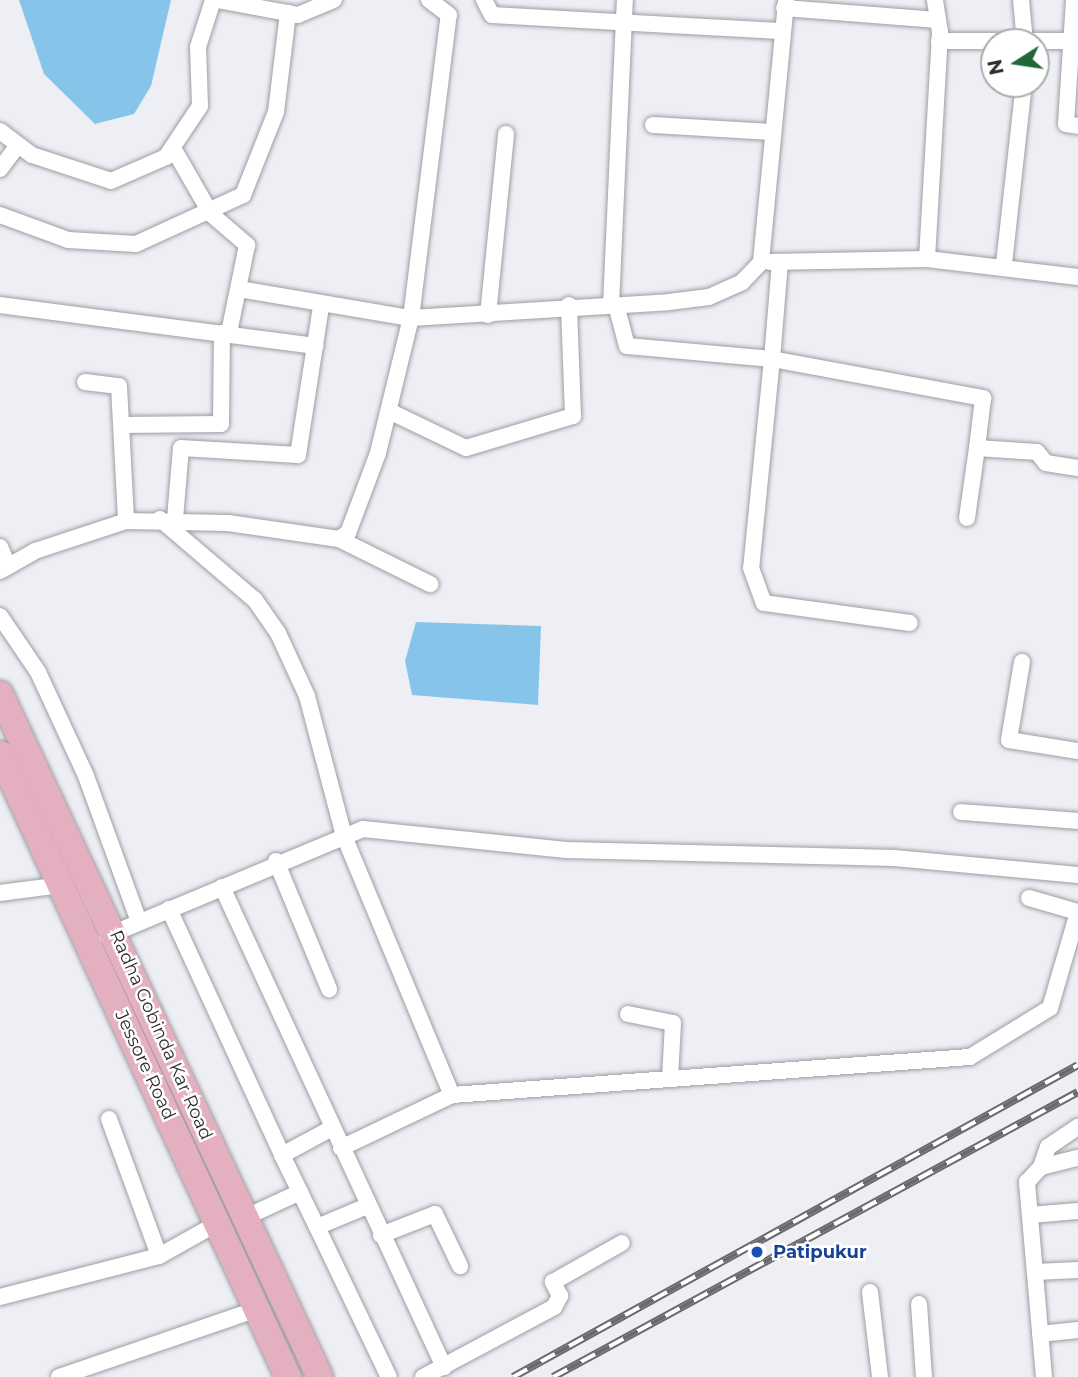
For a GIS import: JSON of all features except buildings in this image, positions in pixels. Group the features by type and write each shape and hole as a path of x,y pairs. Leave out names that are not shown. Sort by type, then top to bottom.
{"main road":[{"name":"Radha Gobinda Kar Road","path":"0,694 114,933 236,1232 320,1377"},
{"name":"Jessore Road","path":"4,771 62,884 88,943 236,1232 258,1309 288,1377"}],"street":[{"path":"0,131 18,145 111,181 173,148 200,106 198,47 215,0 288,13 310,13 334,0"},
{"path":"340,539 355,519 390,411 411,318 449,15 429,0"},
{"path":"484,0 492,15 780,31"},
{"path":"625,0 614,305 626,346 772,359 983,398 967,517"},
{"path":"927,259 939,41 935,0"},
{"path":"1021,0 1024,28"},
{"path":"1074,0 1075,41 1066,124 1078,126"},
{"path":"239,289 321,306 411,318 488,315 569,305 614,305 709,297 741,282 761,262 780,31 785,4 938,20"},
{"path":"0,215 21,226 105,246 136,244 211,214 243,195 276,112 288,13"},
{"path":"1050,40 1075,41"},
{"path":"939,41 980,41"},
{"path":"1004,264 1022,98"},
{"path":"653,125 772,132"},
{"path":"488,315 506,134"},
{"path":"0,169 18,145"},
{"path":"122,425 221,424 225,333 239,289 247,245 211,214 173,148"},
{"path":"761,262 927,259 1004,264 1077,273"},
{"path":"780,262 751,568 764,603 910,623"},
{"path":"0,305 315,346"},
{"path":"390,411 466,448 573,416 569,305"},
{"path":"168,519 181,448 298,455 321,306"},
{"path":"85,382 120,386 126,521"},
{"path":"977,448 1037,452 1046,463 1078,468"},
{"path":"168,519 255,600 278,633 307,696 344,836 452,1095"},
{"path":"0,547 4,568 126,521 168,519 340,539 430,584"},
{"path":"0,616 38,672 86,776 139,922"},
{"path":"1022,662 1009,740 1078,751"},
{"path":"961,812 1078,821"},
{"path":"88,943 222,887 276,861 344,836 396,828 566,850 894,858 1078,875"},
{"path":"276,861 329,989"},
{"path":"0,893 62,884"},
{"path":"222,887 367,1206 444,1367"},
{"path":"341,1148 452,1095 970,1057 1050,1008 1076,911 1028,898"},
{"path":"170,909 282,1155 389,1377"},
{"path":"628,1014 673,1023 670,1079"},
{"path":"109,1119 159,1256"},
{"path":"1044,1377 1027,1182 1041,1167 1048,1147 1078,1127"},
{"path":"282,1155 332,1128"},
{"path":"1041,1167 1078,1158"},
{"path":"0,1297 159,1256 236,1232 300,1192"},
{"path":"317,1227 367,1206"},
{"path":"1030,1215 1078,1211"},
{"path":"381,1235 435,1214 460,1266"},
{"path":"423,1377 554,1307 560,1296 553,1282 622,1243"},
{"path":"1035,1272 1078,1270"},
{"path":"870,1293 880,1377"},
{"path":"919,1304 924,1377"},
{"path":"59,1377 258,1309"},
{"path":"1040,1334 1078,1330"}],"water":[{"path":"19,0 171,0 151,86 134,114 95,124 44,74"},
{"path":"416,622 541,626 538,705 412,695 405,661"}],"railway":[{"path":"513,1377 1078,1065"},
{"path":"553,1377 1078,1092"}],"place":[{"name":"Patipukur","path":"757,1252"}]}
